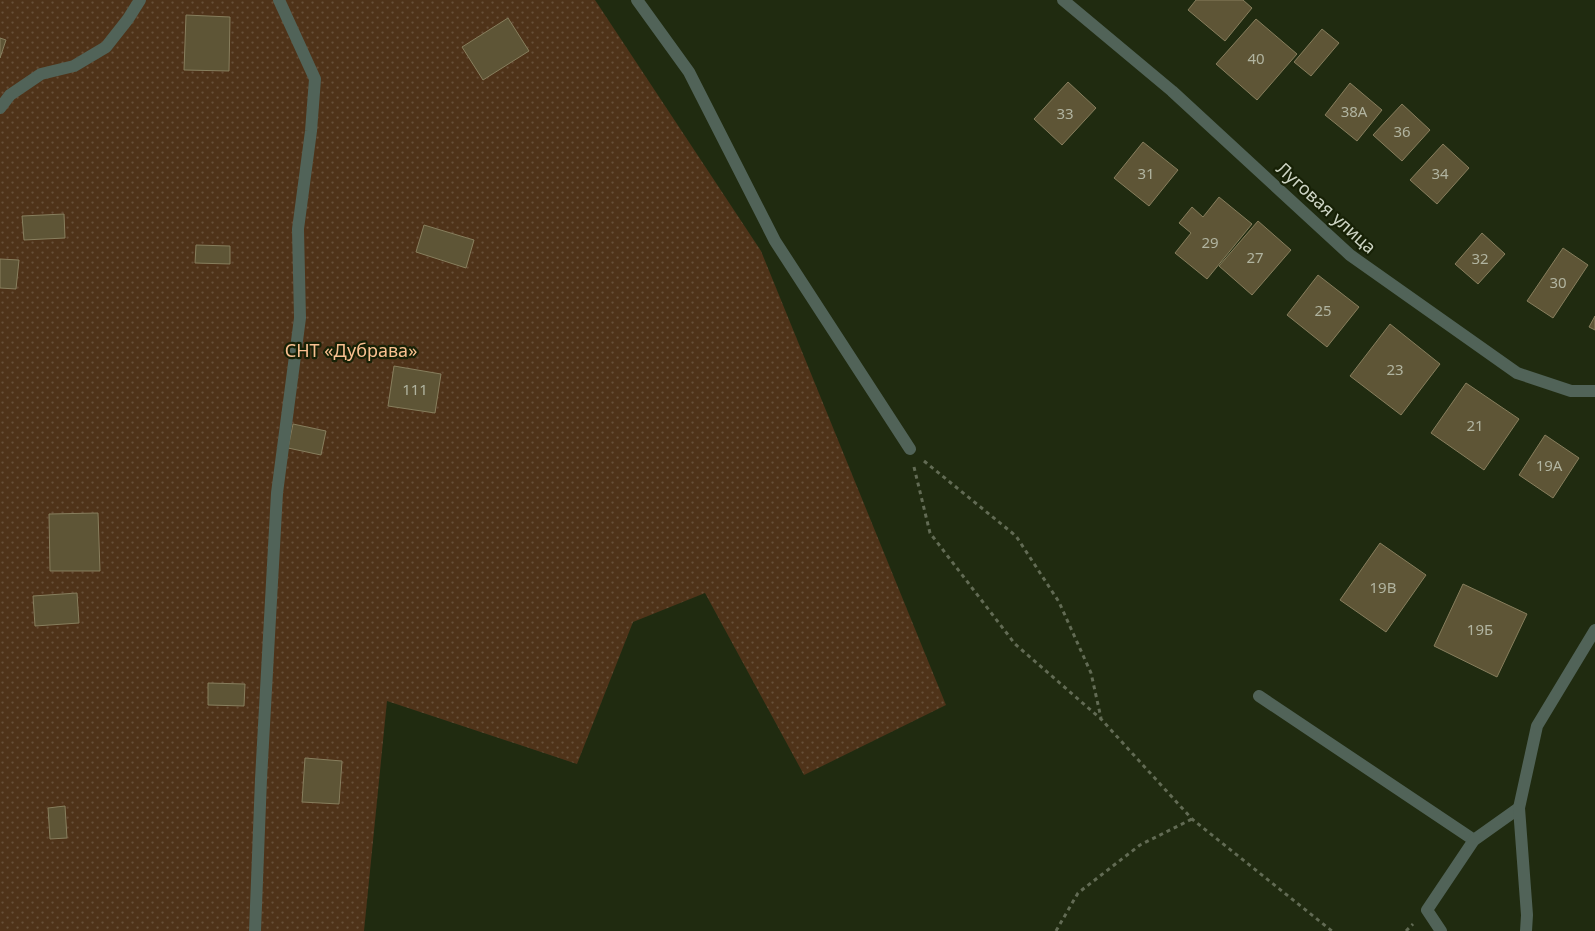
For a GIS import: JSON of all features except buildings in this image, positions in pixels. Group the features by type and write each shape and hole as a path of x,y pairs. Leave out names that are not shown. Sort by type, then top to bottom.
{"street":[{"path":"0,108 10,95 41,74 74,66 106,47 140,0"},
{"path":"255,931 261,779 277,493 300,318 298,229 311,131 315,79 279,0"},
{"path":"637,0 689,72 775,241 910,449"},
{"name":"Луговая улица","path":"1064,0 1172,90 1350,255 1517,373 1571,392 1595,391"},
{"path":"1526,931 1527,915 1519,808 1537,726 1595,630"},
{"path":"1259,696 1474,840"},
{"path":"1441,931 1427,910 1474,840 1519,808"}],"path":[{"path":"910,449 1016,536 1059,602 1091,673 1101,719"},
{"path":"910,449 930,532 1015,644 1101,719 1192,819 1332,931"},
{"path":"1056,931 1078,893 1140,845 1192,819"}],"green space":[{"name":"СНТ «Дубрава»","path":"0,0 595,0 761,251 946,705 804,775 705,593 633,622 577,764 387,701 364,931 0,931"}]}
